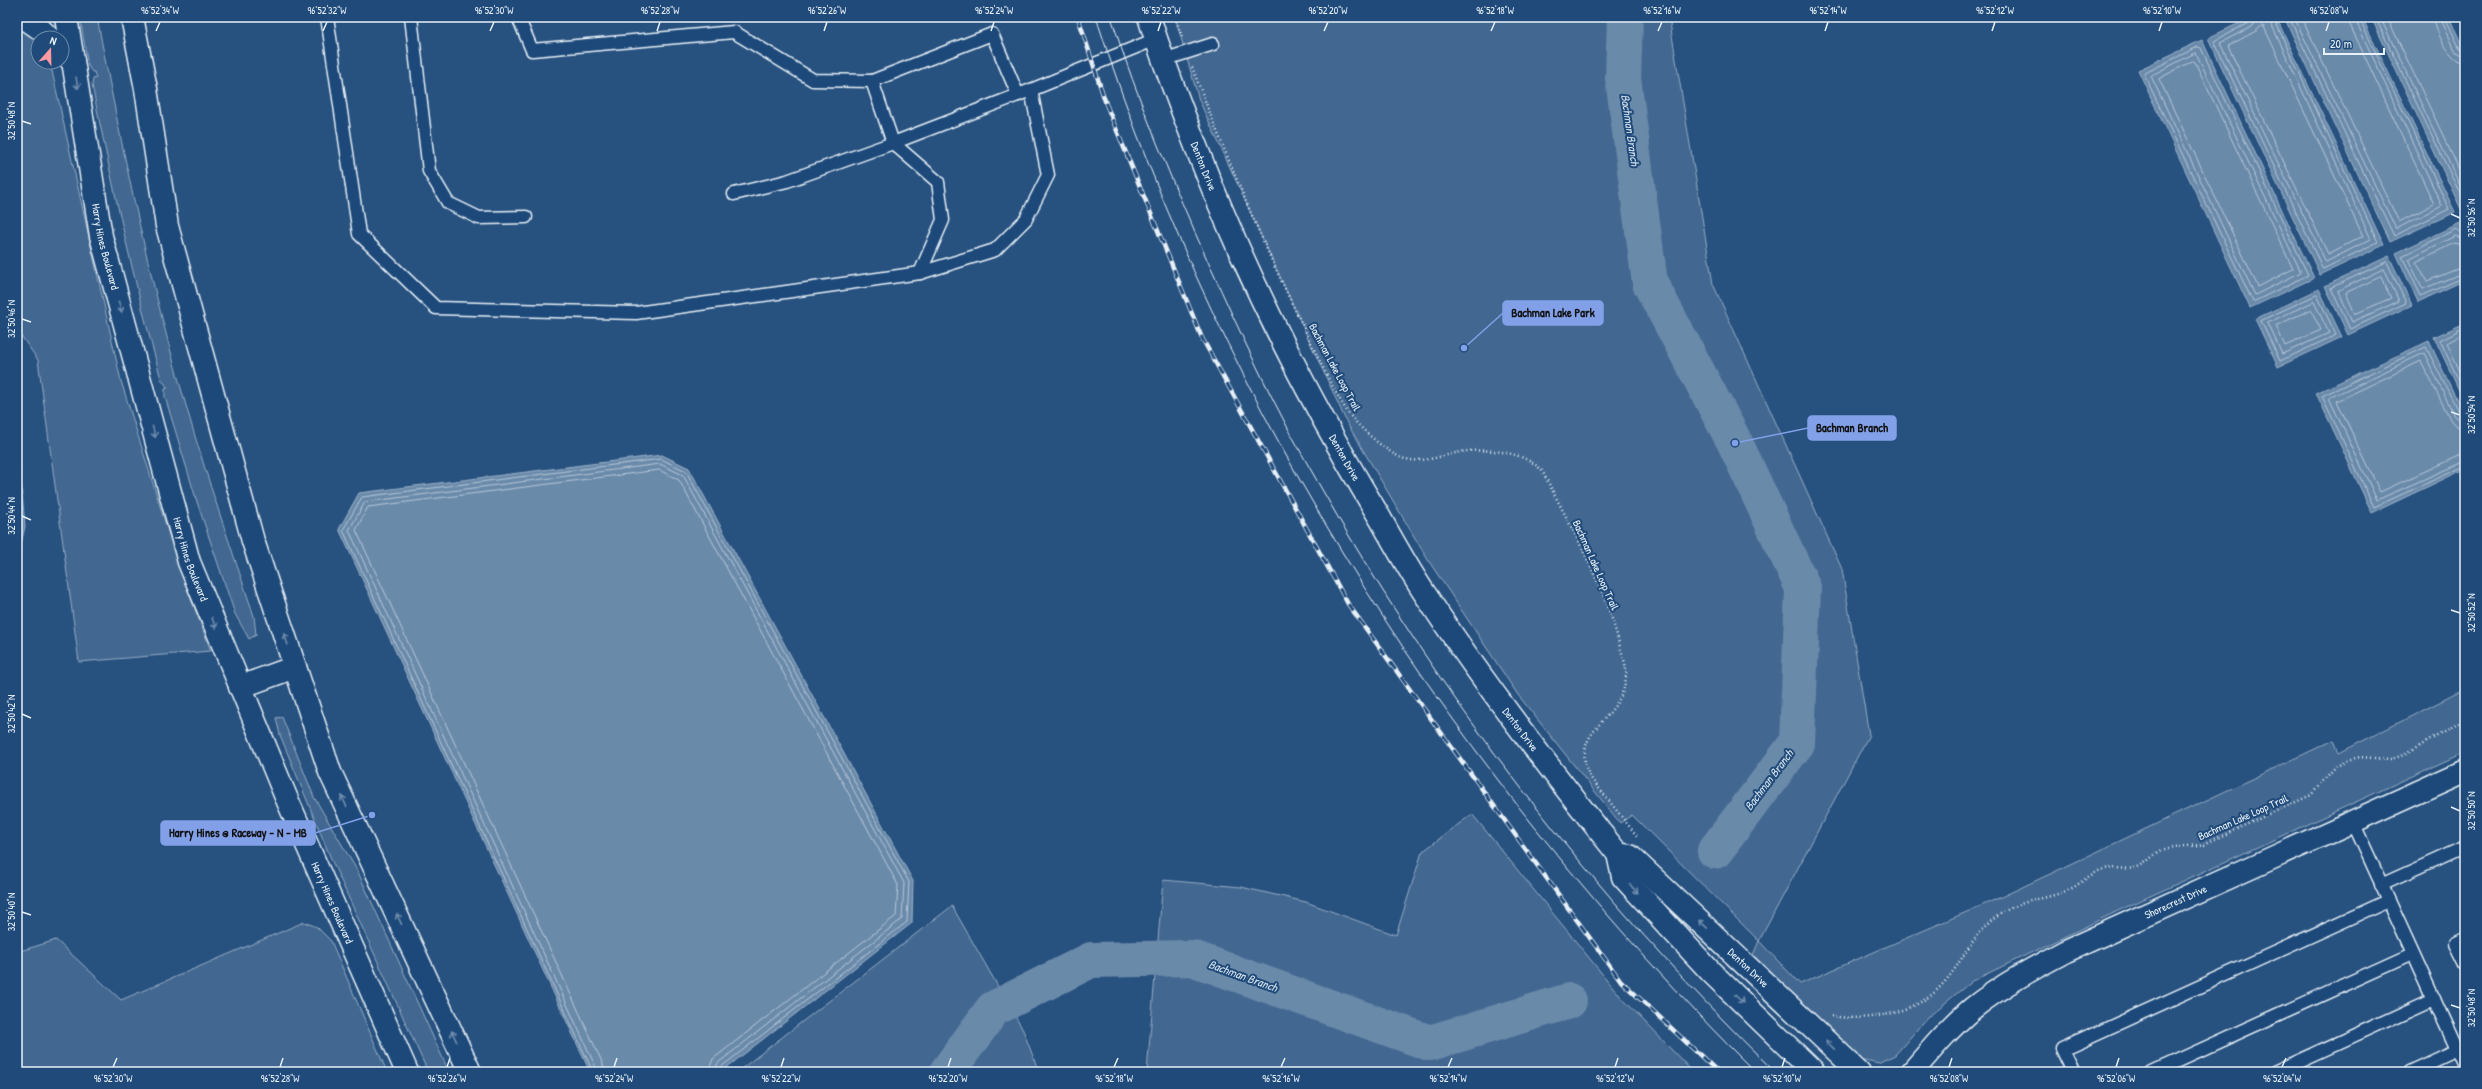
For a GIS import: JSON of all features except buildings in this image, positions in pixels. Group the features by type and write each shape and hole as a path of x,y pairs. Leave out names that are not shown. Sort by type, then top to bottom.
{"main road":[{"name":"Harry Hines Boulevard","path":"66,17 67,30"},
{"path":"132,17 146,89 167,226 253,541 330,772 470,1072"},
{"name":"Denton Drive","path":"1149,17 1163,60 1236,245 1318,412 1426,596 1496,696 1569,793 1618,854 1623,877 1711,972 1814,1072"},
{"path":"17,18 23,19 41,30"},
{"name":"Harry Hines Boulevard","path":"70,67 103,244 189,562 286,797 407,1072"},
{"path":"240,687 295,667"},
{"name":"Shorecrest Drive","path":"1912,1072 1948,1031 1972,1008 2031,969 2073,948 2465,771"},
{"name":"Denton Drive","path":"1618,854 1630,856 1732,950 1858,1072"}],"lane":[{"path":"327,17 359,234 436,308 636,313 920,274 995,250 1026,219 1048,175 1031,90"},
{"path":"411,17 429,171 448,203 479,218 526,217"},
{"path":"518,17 532,50 734,32 813,80 872,80 992,34 1018,95"},
{"path":"734,194 787,181 893,143 1031,90 1156,39"},
{"path":"1163,60 1212,44"},
{"path":"872,80 893,143 938,182 942,220 920,274"},
{"path":"2353,822 2412,954 2465,1067"},
{"path":"2381,886 2465,847"},
{"path":"2073,1072 2062,1049 2388,901"},
{"path":"2465,940 2456,944 2465,964"},
{"path":"2152,1072 2412,954"},
{"path":"2274,1072 2434,999"},
{"path":"2410,1072 2430,1068 2457,1050"}],"path":[{"name":"Bachman Lake Loop Trail","path":"1175,17 1186,52 1228,161 1277,274 1332,384 1356,422 1402,458 1414,460 1468,451 1490,451 1527,458 1543,472 1607,606 1625,665 1626,676 1621,697 1614,710 1586,742 1585,767 1590,777"},
{"name":"Bachman Lake Loop Trail","path":"1827,1015 1838,1017 1882,1015 1914,1006 1941,986 1976,935 2013,907 2068,890 2103,869 2135,868 2148,862 2161,851 2171,847 2190,848 2204,844 2311,795 2337,765 2347,760 2360,757 2391,759 2404,755 2465,720"}],"shaded area":[{"path":"80,17 97,17 126,165 160,312 187,409 219,513 254,616 256,635 249,639 235,614 197,502 165,397 165,389 168,388 161,379 133,269 92,85 93,79 96,78 94,72 92,72 88,66"},
{"path":"1175,17 1669,17 1713,284 1842,569 1869,735 1759,941 1632,815 1620,823 1518,695 1428,560 1347,423 1199,100"},
{"path":"17,29 30,35 30,70 52,70 121,381 180,570 211,651 79,662 38,360 17,330"},
{"path":"2465,689 2465,752 2122,909 1972,981 1928,1017 1895,1055 1879,1063 1860,1059 1753,955 1759,941 1800,984 1999,898 2334,740 2339,753"},
{"path":"282,717 314,797 358,872 449,1072 428,1072 332,861 280,735 276,718"},
{"path":"1472,814 1621,997 1693,1072 1147,1072 1163,880 1241,887 1306,902 1396,935 1422,852"},
{"path":"952,906 1023,1030 1039,1072 737,1072"},
{"path":"304,922 317,927 331,941 387,1072 17,1072 17,952 56,940 121,1000"}],"water":[{"path":"2252,17 2276,17 2384,245 2320,275 2208,38"},
{"path":"2284,17 2362,17 2455,212 2390,242"},
{"path":"2371,17 2449,17 2465,51 2465,207 2461,209"},
{"path":"2202,40 2314,278 2250,308 2138,70"},
{"path":"2460,223 2465,234 2465,280 2418,302 2396,253"},
{"path":"2389,256 2412,305 2348,335 2325,286"},
{"path":"2319,289 2342,337 2278,367 2255,319"},
{"path":"2465,323 2465,403 2434,337"},
{"path":"2429,341 2465,417 2465,469 2372,513 2316,393"},
{"path":"17,435 25,526 17,564"},
{"path":"662,455 689,468 913,881 912,923 721,1072 590,1072 339,529 359,493"}],"waterway":[{"name":"Bachman Branch","path":"1625,17 1623,78 1650,283 1735,443 1803,588 1797,743 1715,851"},
{"name":"Bachman Branch","path":"947,1072 993,1009 1091,960 1192,958 1430,1043 1569,1001"}],"tram line":[{"path":"1096,17 1149,165 1211,309 1282,449 1362,584 1450,715 1545,840 1647,959 1755,1072"},
{"path":"1111,17 1121,48 1169,173 1234,319 1287,427 1364,560 1414,639 1468,717 1524,792 1583,865 1645,936 1709,1005 1775,1072"}],"railway":[{"path":"1078,17 1106,104 1202,338 1348,604 1621,981 1718,1072"}],"place":[{"name":"Bachman Lake Park","path":"1464,348"},
{"name":"Bachman Branch","path":"1735,443"},
{"name":"Harry Hines @ Raceway - N - MB","path":"372,815"}]}
